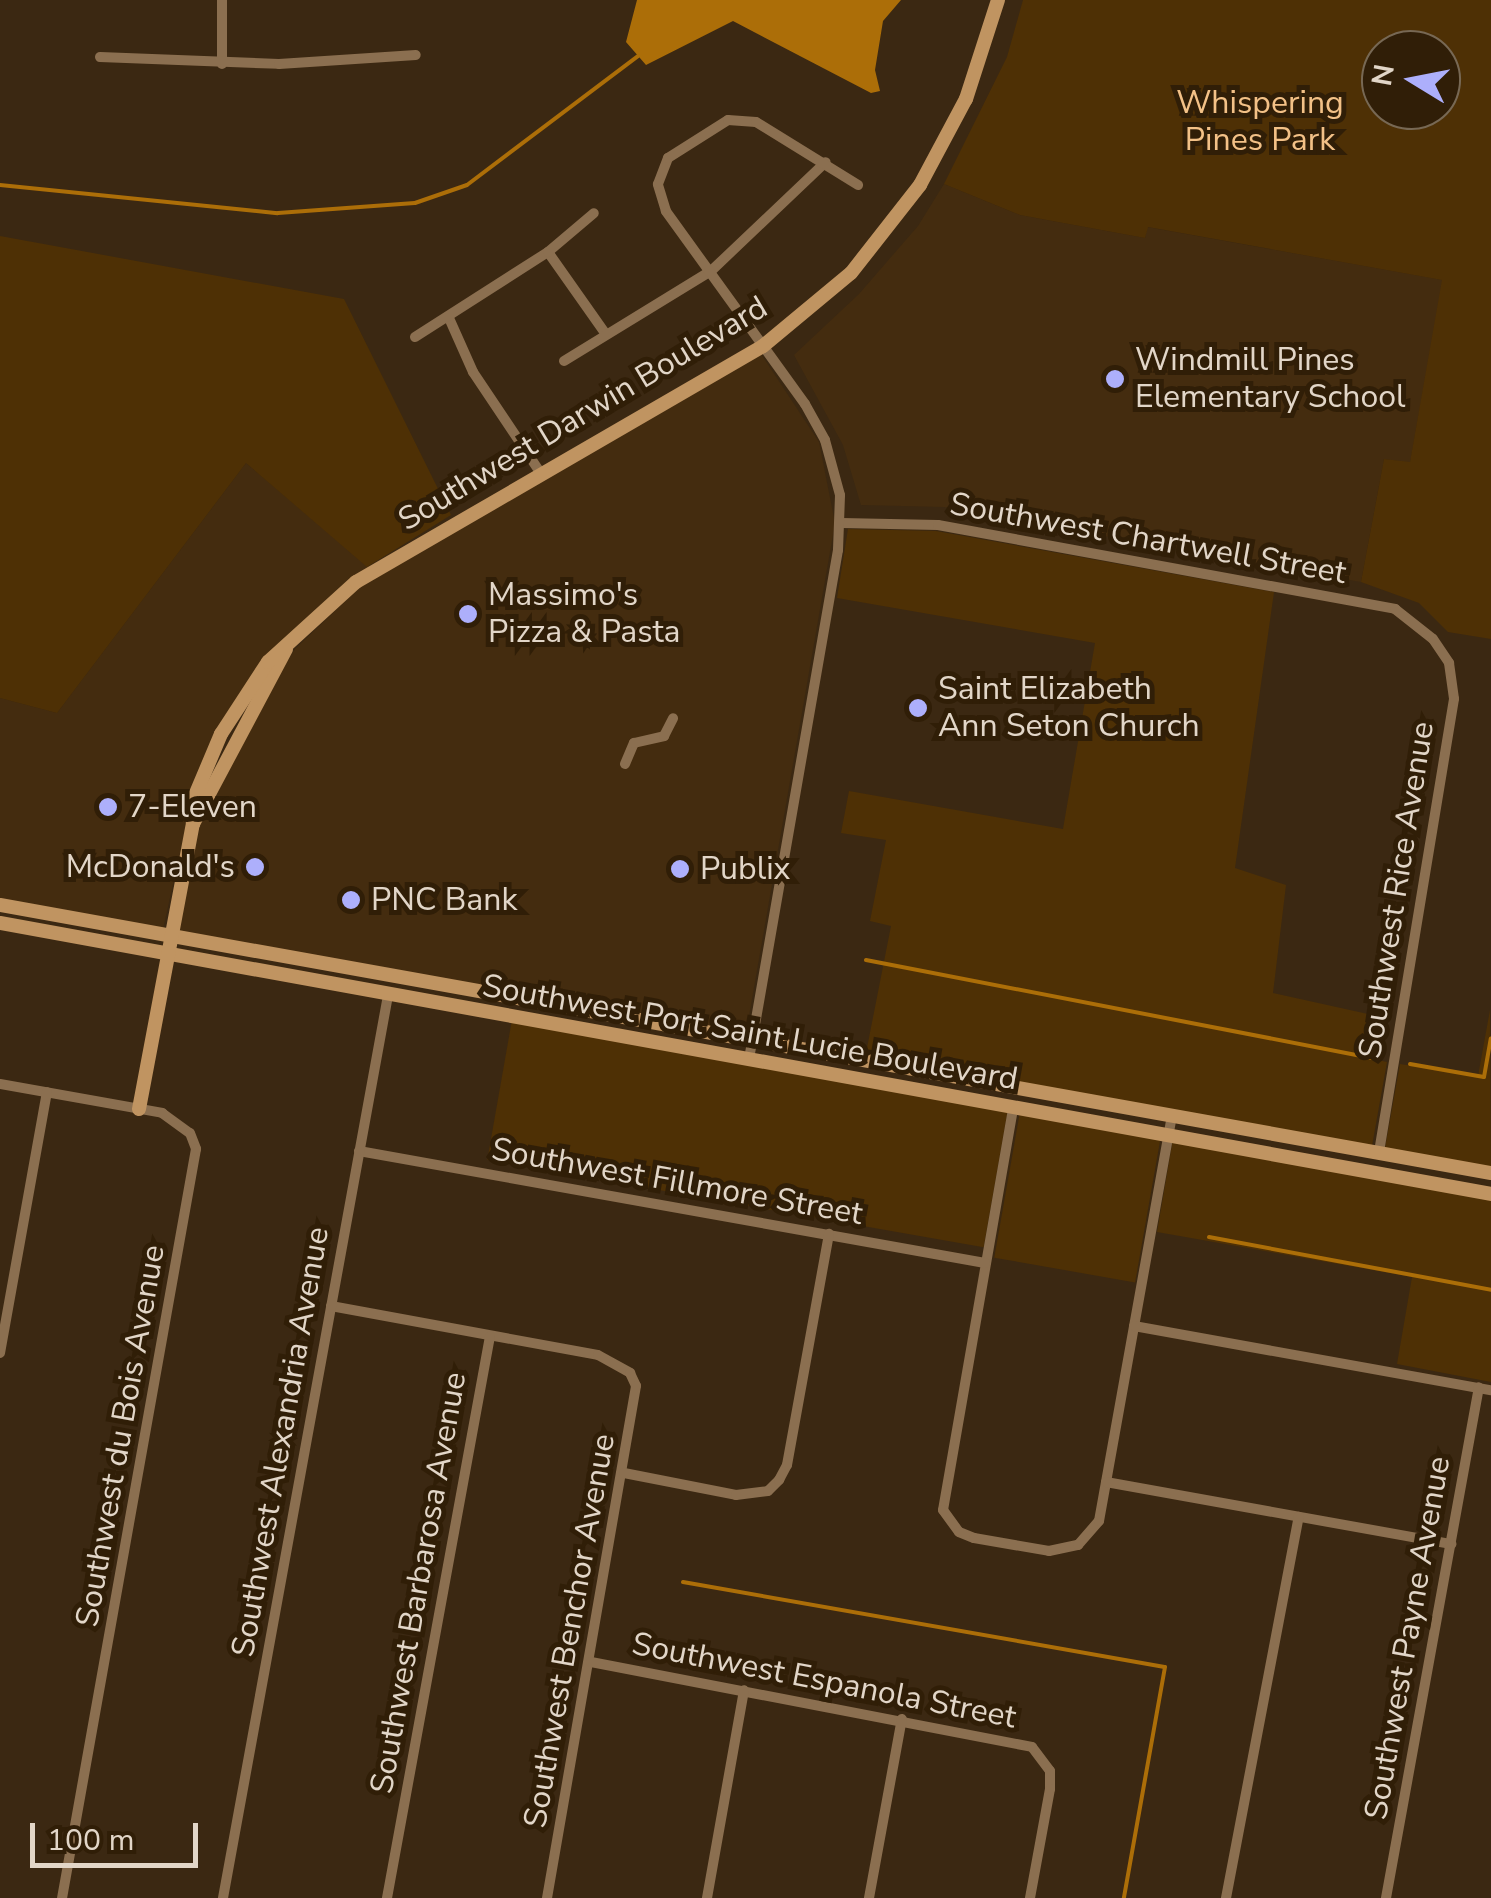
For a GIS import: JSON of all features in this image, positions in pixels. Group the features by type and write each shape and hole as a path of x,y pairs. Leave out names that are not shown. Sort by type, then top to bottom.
{"main road":[{"name":"Southwest Darwin Boulevard","path":"139,1109 168,936 193,824 286,648 356,582 763,346 851,272 920,185 966,99 998,0"},
{"name":"Southwest Port Saint Lucie Boulevard","path":"0,905 1491,1173"},
{"name":"Southwest Port Saint Lucie Boulevard","path":"0,923 1491,1194"},
{"path":"388,995 431,981"}],"street":[{"path":"222,0 222,64"},
{"path":"100,56 222,64 416,54"},
{"path":"749,1059 842,524 825,440 666,211 658,184 668,158 728,120 756,122 858,185"},
{"path":"564,360 711,272 826,162"},
{"path":"415,337 548,252 594,213"},
{"path":"548,252 606,332"},
{"path":"449,318 473,372 540,472"},
{"name":"Southwest Chartwell Street","path":"842,524 938,525 1395,608 1433,639"},
{"name":"Southwest Rice Avenue","path":"1379,1154 1454,700 1449,663 1433,639"},
{"path":"625,764 634,743 664,736 672,718"},
{"name":"Southwest Alexandria Avenue","path":"223,1898 388,995"},
{"name":"Southwest du Bois Avenue","path":"0,1084 162,1113 190,1132 196,1168 62,1898"},
{"path":"0,1353 48,1092"},
{"path":"1014,1108 942,1492 948,1521 974,1538 1050,1550 1068,1549 1090,1535 1106,1482 1172,1116"},
{"name":"Southwest Fillmore Street","path":"359,1150 985,1263"},
{"path":"624,1473 736,1495 768,1491 779,1480 787,1464 829,1234"},
{"path":"331,1306 490,1336"},
{"path":"1134,1326 1485,1388"},
{"name":"Southwest Benchor Avenue","path":"490,1336 598,1355 630,1373 638,1399 547,1898"},
{"name":"Southwest Barbarosa Avenue","path":"386,1898 490,1336"},
{"name":"Southwest Payne Avenue","path":"1386,1898 1451,1544 1485,1388"},
{"path":"1106,1482 1451,1544"},
{"path":"1226,1898 1299,1517"},
{"name":"Southwest Espanola Street","path":"590,1662 1016,1740 1043,1758 1050,1789 1030,1898"},
{"path":"707,1898 744,1690"},
{"path":"869,1898 902,1719"}],"shaded area":[{"path":"637,0 901,0 883,21 875,70 880,91 871,93 733,21 646,65 626,42"},
{"name":"Windmill Pines Elementary School","path":"944,184 1020,215 1145,238 1147,227 1443,280 1410,463 1384,459 1361,582 944,507 861,505 843,445 794,355 859,294 918,226"},
{"path":"761,354 819,442 835,523 745,1039 176,932 200,826 256,710 295,649 360,587"},
{"path":"246,463 369,567 264,657 215,731 184,803 186,826 163,929 0,899 0,698 57,713"}],"green space":[{"name":"Whispering Pines Park","path":"1023,0 1491,0 1491,639 1448,632 1419,603 1361,582 1384,459 1410,462 1442,280 1148,227 1145,238 1020,215 944,184 1007,57"},
{"path":"0,236 344,299 451,515 367,567 246,463 57,713 0,698"},
{"path":"848,529 936,531 1274,592 1235,868 1286,885 1273,993 1386,1018 1378,1060 1387,1062 1370,1157 865,1058 891,926 870,921 886,840 841,833 849,791 1063,829 1095,643 837,598"},
{"path":"1490,1010 1491,1179 1383,1159 1400,1064 1478,1076"},
{"path":"513,1014 1009,1102 984,1247 487,1160"},
{"path":"1021,1106 1162,1131 1135,1282 994,1258"},
{"path":"1174,1133 1491,1191 1491,1382 1397,1364 1412,1277 1157,1232"}],"waterway":[{"path":"0,185 278,213 415,203 467,185 638,56"},
{"path":"866,960 1372,1058"},
{"path":"1410,1064 1484,1077 1491,1039"},
{"path":"1209,1237 1491,1290"},
{"path":"683,1582 1165,1667 1124,1898"}],"place":[{"name":"Windmill Pines Elementary School","path":"1115,379"},
{"name":"Massimo's Pizza & Pasta","path":"468,614"},
{"name":"Saint Elizabeth Ann Seton Church","path":"918,708"},
{"name":"7-Eleven","path":"108,807"},
{"name":"McDonald's","path":"255,867"},
{"name":"Publix","path":"680,869"},
{"name":"PNC Bank","path":"351,900"}]}
